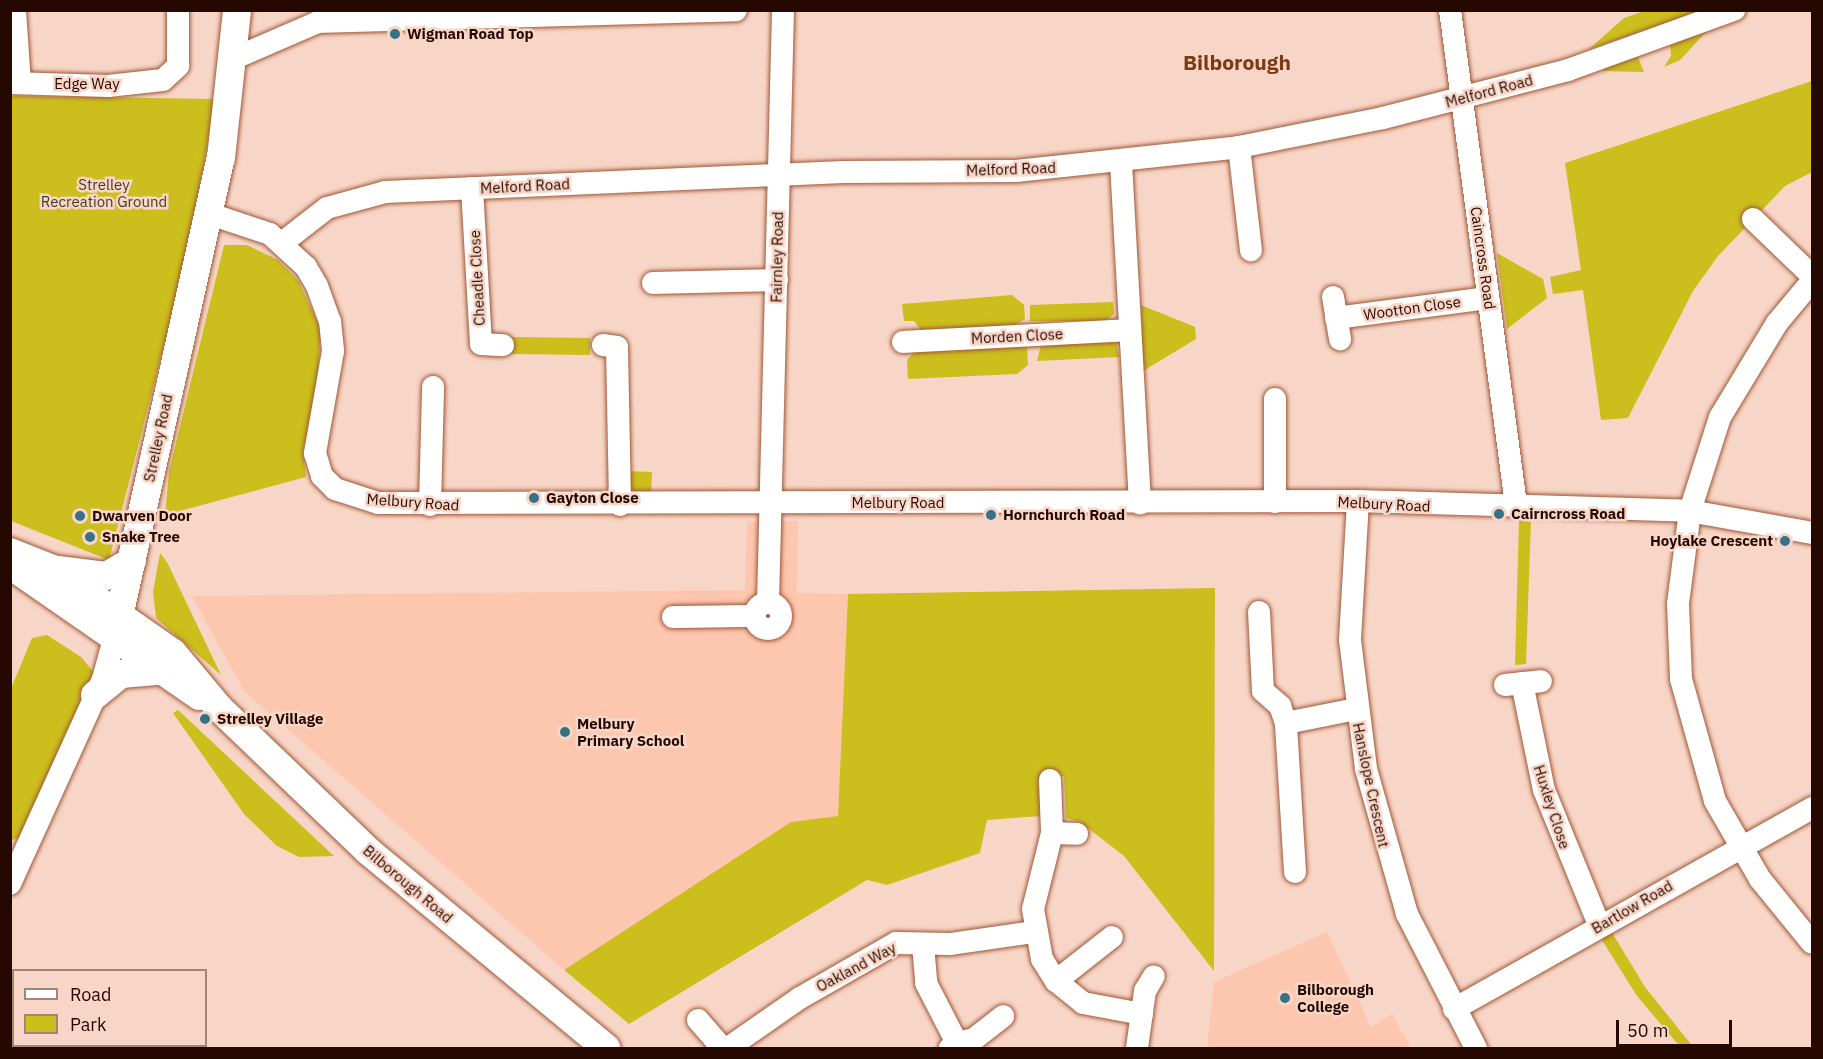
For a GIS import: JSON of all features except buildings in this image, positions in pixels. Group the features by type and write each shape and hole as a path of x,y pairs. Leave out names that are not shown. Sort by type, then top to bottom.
{"main road":[{"name":"Strelley Road","path":"118,627 207,213 235,58 237,10"},
{"path":"10,552 53,569 106,576 132,561"},
{"path":"10,565 118,627"},
{"path":"53,569 118,627"},
{"name":"Bilborough Road","path":"118,627 159,671 219,708"},
{"name":"Bilborough Road","path":"118,627 172,653 219,708 368,851 606,1048"},
{"path":"96,695 122,674 159,671"}],"street":[{"path":"15,10 15,83"},
{"name":"Edge Way","path":"15,83 108,86 164,80 178,66 178,10"},
{"path":"235,58 318,22 376,16 736,10"},
{"name":"Fairnley Road","path":"673,617 762,609 777,280 783,10"},
{"name":"Caincross Road","path":"1450,10 1516,506"},
{"name":"Melford Road","path":"282,243 327,208 357,196 778,175 1121,163 1239,147 1463,98 1568,70 1734,10"},
{"path":"1239,147 1251,250"},
{"path":"1121,163 1140,502"},
{"name":"Cheadle Close","path":"472,189 481,344 503,345"},
{"name":"Melbury Road","path":"207,213 282,243 306,267 330,321 332,373 315,453 322,476 361,500 430,505 1358,501 1427,507 1516,506 1690,511 1812,533"},
{"path":"1753,219 1812,276"},
{"path":"653,283 777,280"},
{"path":"1812,280 1777,323 1720,417 1690,511 1678,604 1681,679 1710,787 1738,846 1812,943"},
{"name":"Wootton Close","path":"1336,318 1488,298"},
{"name":"Morden Close","path":"903,342 1130,330"},
{"path":"603,345 617,347 620,505"},
{"path":"430,505 433,387"},
{"path":"1275,399 1275,502"},
{"name":"Hanslope Crescent","path":"1358,501 1350,640 1356,710 1388,860 1426,958 1476,1048"},
{"path":"1259,612 1263,691 1283,714 1295,872"},
{"name":"Strelley Road","path":"10,884 96,695 118,627"},
{"name":"Huxley Close","path":"1523,683 1544,790 1599,926"},
{"path":"1283,714 1356,710"},
{"path":"1050,780 1052,833 1036,889 1034,932 1056,981 1083,1003 1142,1014"},
{"name":"Bartlow Road","path":"1454,1009 1738,846 1812,808"},
{"path":"1052,833 1077,834"},
{"name":"Oakland Way","path":"698,1020 728,1048 800,998 887,947 1034,932"},
{"path":"1056,981 1112,936"},
{"path":"923,945 926,983 953,1046 974,1039 1003,1016"},
{"path":"1137,1048 1142,1014 1154,976"}],"shaded area":[{"name":"Melbury Primary School","path":"747,521 798,521 797,593 848,594 838,816 791,822 564,970 244,691 192,596 745,590"},
{"name":"Bilborough College","path":"1327,932 1371,1027 1392,1014 1411,1048 1207,1048 1214,982"}],"green space":[{"path":"1644,11 1704,11 1589,49 1624,18"},
{"path":"1706,32 1680,60 1664,67 1671,56 1670,45"},
{"path":"1638,57 1644,72 1603,71 1603,67"},
{"path":"1812,81 1812,172 1785,186 1718,256 1693,291 1628,418 1601,420 1583,290 1553,294 1550,277 1581,270 1565,163"},
{"name":"Strelley Recreation Ground","path":"11,96 216,99 184,266 109,560 11,521"},
{"path":"224,245 247,245 278,260 298,280 321,330 316,398 303,451 306,477 165,515 169,472"},
{"path":"1497,253 1543,279 1547,298 1507,329"},
{"path":"1012,295 1024,305 1025,319 1009,328 922,332 914,321 904,321 902,304"},
{"path":"1113,302 1114,314 1105,321 1030,321 1030,305"},
{"path":"1141,305 1195,327 1196,339 1143,371"},
{"path":"508,337 590,338 590,355 508,354"},
{"path":"1116,341 1119,357 1037,361 1041,345"},
{"path":"1027,346 1028,365 1017,374 908,379 907,360 917,349"},
{"path":"626,471 652,472 651,496 631,490"},
{"path":"1519,519 1531,520 1526,664 1515,665"},
{"path":"160,553 167,562 221,675 156,618 153,592"},
{"path":"1215,588 1214,971 1124,856 1080,822 1066,818 1064,776 1038,780 1041,816 987,820 980,853 887,885 867,880 629,1024 564,970 791,822 838,816 848,594"},
{"path":"47,635 81,657 96,675 26,837 11,840 10,691 32,638"},
{"path":"178,710 334,856 299,857 277,846 244,814 173,713"},
{"path":"1611,931 1645,987 1694,1048 1681,1048 1637,996 1600,937"}],"place":[{"name":"Wigman Road Top","path":"395,34"},
{"name":"Gayton Close","path":"534,498"},
{"name":"Cairncross Road","path":"1499,514"},
{"name":"Hornchurch Road","path":"991,515"},
{"name":"Dwarven Door","path":"80,516"},
{"name":"Snake Tree","path":"90,537"},
{"name":"Hoylake Crescent","path":"1785,541"},
{"name":"Strelley Village","path":"205,719"},
{"name":"Melbury Primary School","path":"565,732"},
{"name":"Bilborough College","path":"1285,998"}],"district":[{"name":"Bilborough","path":"1237,62"}]}
